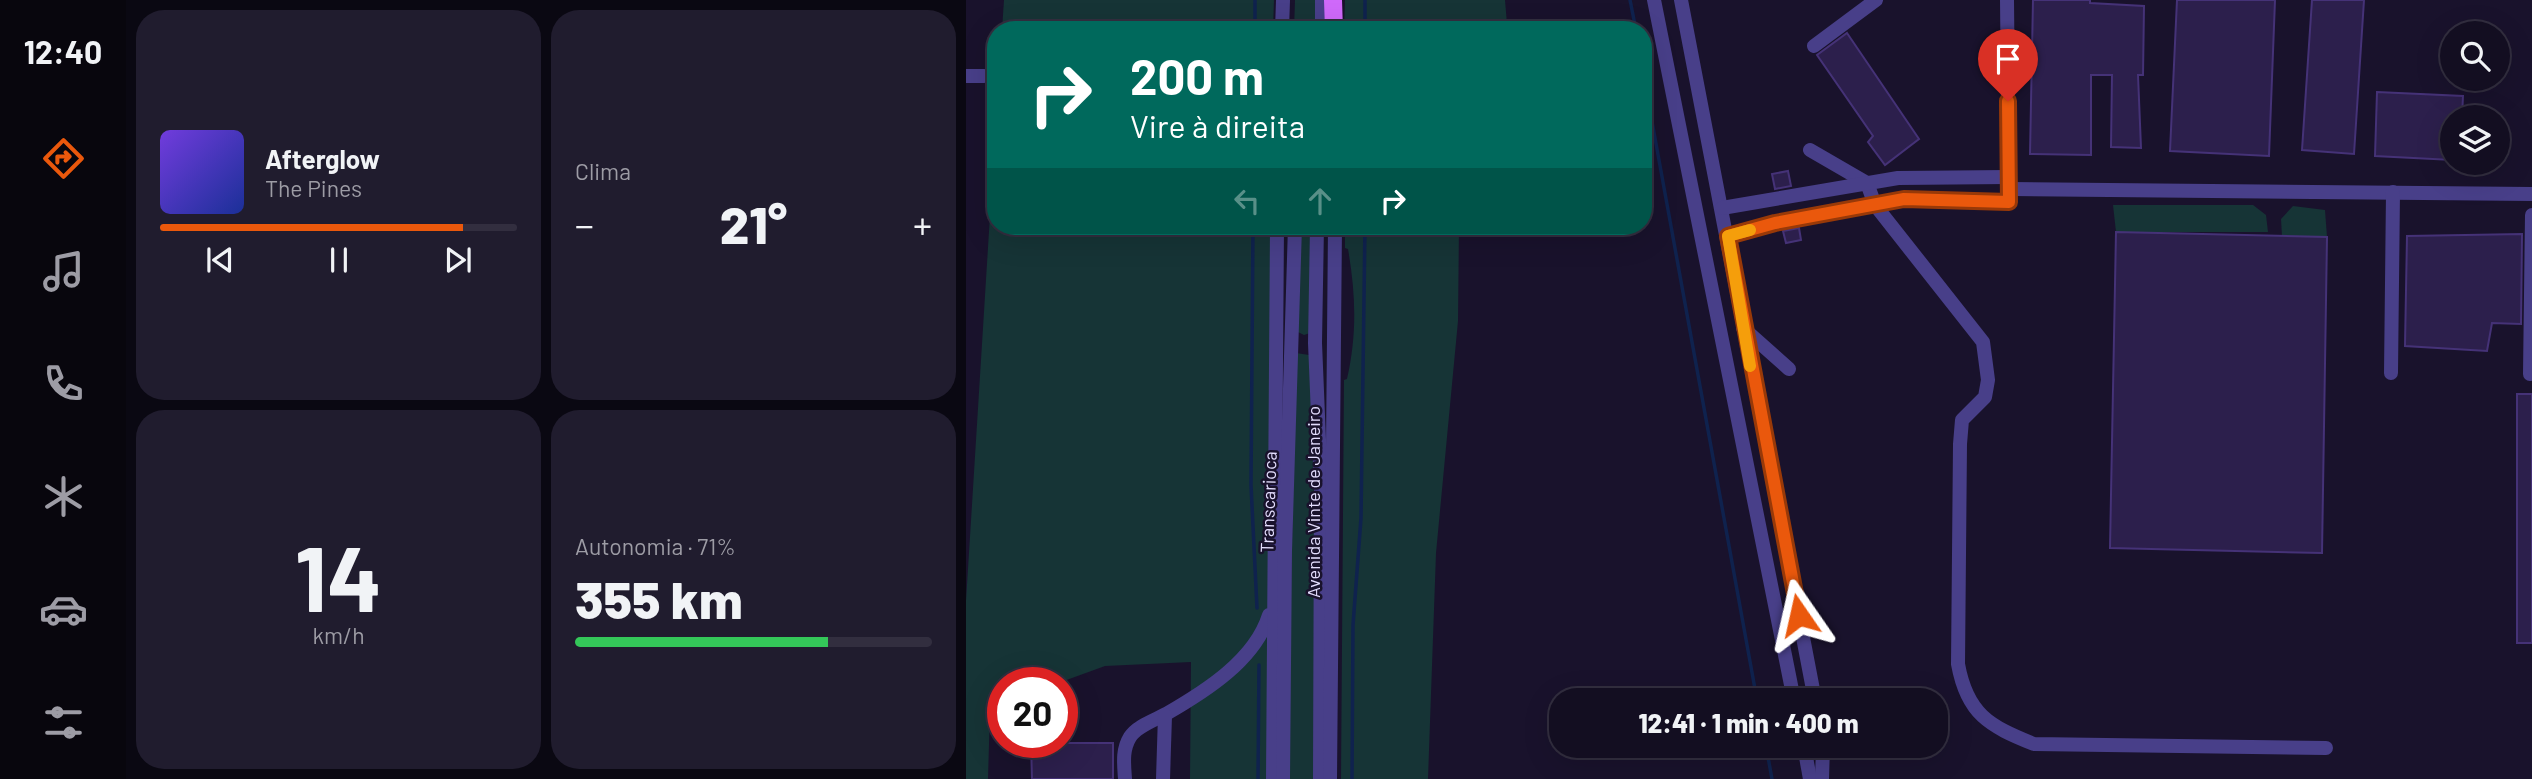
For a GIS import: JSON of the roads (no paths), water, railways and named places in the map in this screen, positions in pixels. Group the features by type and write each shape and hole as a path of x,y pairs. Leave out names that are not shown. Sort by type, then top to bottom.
{"main road":[{"path":"1335,0 1335,21"}],"street":[{"path":"1282,21 1283,0"},
{"path":"1291,21 1292,0"},
{"path":"1322,0 1322,21"},
{"path":"1654,0 1792,688"},
{"path":"1681,0 1813,688"},
{"path":"1814,46 1876,0"},
{"path":"2007,0 2009,189"},
{"path":"966,76 984,76"},
{"path":"1810,150 1867,183 1875,205 1983,342 1988,380 1985,397 1962,420 1959,472 1958,664 1963,691 1979,714 2002,732 2034,744 2326,748"},
{"path":"1722,208 1898,178 2009,189 2532,194"},
{"path":"1728,236 1764,226 1904,199 2009,189"},
{"path":"1814,192 1818,215"},
{"path":"2391,373 2393,192"},
{"path":"1758,202 1764,226"},
{"path":"2530,374 2532,215"},
{"path":"1273,779 1277,235"},
{"path":"1279,235 1287,283 1287,332 1293,342 1305,347 1315,343 1322,330 1324,289 1333,235"},
{"name":"Transcarioca","path":"1283,779 1285,551 1295,235"},
{"path":"1317,235 1315,343 1321,488 1320,779"},
{"name":"Avenida Vinte de Janeiro","path":"1331,779 1335,235"},
{"path":"1743,328 1788,369"},
{"path":"1125,779 1124,751 1132,734 1203,690 1246,656 1263,635 1274,600"},
{"path":"1163,779 1165,715"},
{"path":"1806,758 1810,779"},
{"path":"1822,758 1822,779"}],"waterway":[{"path":"1255,0 1255,21"},
{"path":"1365,0 1365,21"},
{"path":"1630,0 1634,21"},
{"path":"1652,122 1755,688"},
{"path":"1253,235 1251,485 1257,608"},
{"path":"1352,779 1353,625 1361,518 1365,235"},
{"path":"1258,779 1259,665"},
{"path":"1768,758 1772,779"}]}
